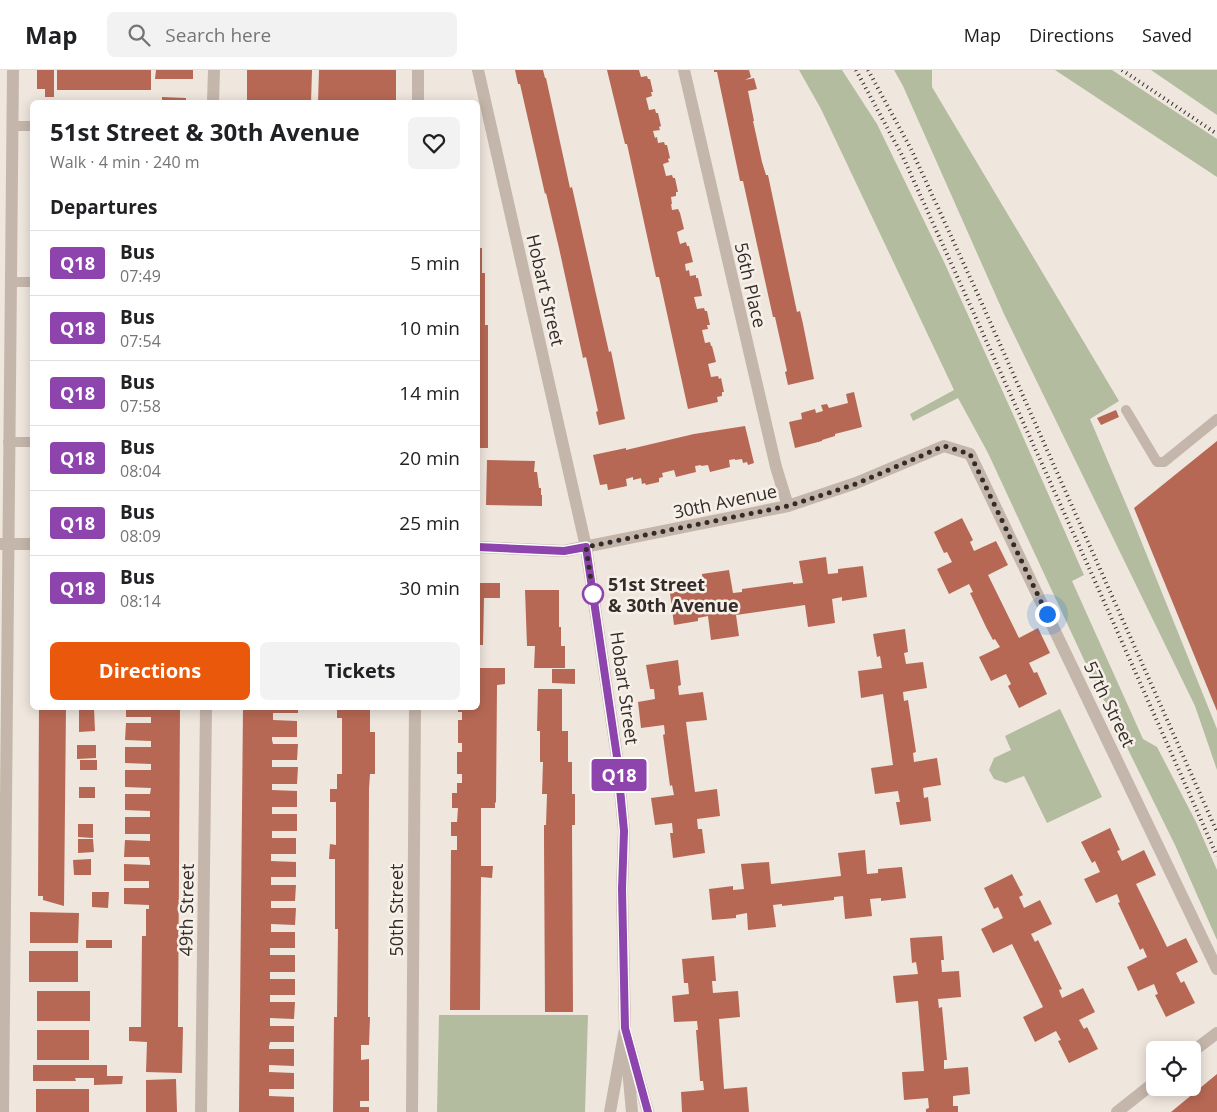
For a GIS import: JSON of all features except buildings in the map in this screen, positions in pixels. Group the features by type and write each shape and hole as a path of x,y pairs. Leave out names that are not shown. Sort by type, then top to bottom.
{"street":[{"path":"3,1112 4,544 8,442 13,70"},
{"path":"214,70 214,100"},
{"path":"418,70 418,100"},
{"name":"Hobart Street","path":"478,70 586,547 617,757 624,831 622,889 625,1028 610,1112"},
{"name":"56th Place","path":"684,70 776,467 788,506"},
{"name":"30th Avenue","path":"480,547 564,551 586,547 788,506 856,484 944,446 970,454"},
{"name":"57th Street","path":"970,454 1217,969"},
{"path":"4,544 30,544"},
{"name":"49th Street","path":"201,1112 206,710"},
{"name":"50th Street","path":"412,1112 415,710"},
{"path":"625,1028 632,1112"},
{"path":"625,1028 648,1112"},
{"path":"1201,1045 1217,1033"},
{"path":"1117,1112 1146,1089"}],"lane":[{"path":"12,126 30,126"},
{"path":"10,282 30,282"},
{"path":"1126,410 1158,462 1164,462 1217,419"},
{"path":"8,442 30,442"}],"green space":[{"path":"799,70 842,70 877,124 944,262 1084,575 1072,581 1143,739 1157,747 1196,822 1217,870 1217,940 1175,845 1085,662 988,453 958,398 913,421 910,414 954,390 821,109"},
{"path":"894,70 932,70 932,87 1119,401 1090,419 1217,729 1217,770 1195,706 1004,314 903,86"},
{"path":"1055,70 1112,70 1217,139 1217,177"},
{"path":"1151,70 1217,70 1217,115"},
{"path":"1060,709 1102,797 1047,823 1024,776 1006,783 994,779 989,770 994,758 1011,750 1005,736"},
{"path":"439,1015 588,1015 585,1112 437,1112"}],"railway":[{"path":"856,70 903,157 1217,856"},
{"path":"868,70 911,149 979,297 1217,832"},
{"path":"1122,70 1217,134"}],"bus line":[{"name":"Q18","path":"480,547 564,551 586,547 617,757 624,831 622,889 625,1028 648,1112"}],"place":[{"name":"51st Street & 30th Avenue","path":"593,594"}],"route":[{"path":"593,594 586,547 788,506 856,484 944,446 970,454 1047,614"}]}
